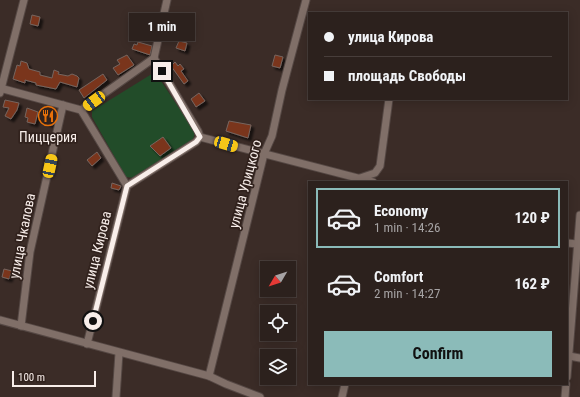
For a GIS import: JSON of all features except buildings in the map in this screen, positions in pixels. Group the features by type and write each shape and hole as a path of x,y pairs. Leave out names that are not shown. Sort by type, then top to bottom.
{"street":[{"path":"24,0 0,90 82,110 127,186 196,142 200,137"},
{"path":"82,110 154,58 167,0"},
{"name":"улица Урицкого","path":"209,376 264,154 272,136 282,90 306,0"},
{"path":"154,58 200,137 359,180 375,173 380,166 389,100"},
{"name":"улица Чкалова","path":"21,326 30,252 63,105"},
{"name":"улица Кирова","path":"87,344 127,186"},
{"path":"568,366 569,312 580,215"},
{"path":"568,243 577,244"},
{"path":"0,320 209,376 260,397"},
{"path":"116,397 119,353"},
{"path":"569,356 580,358"},
{"path":"342,397 345,385"},
{"path":"566,385 566,397"}],"green space":[{"path":"155,72 195,132 193,140 134,178 126,177 92,117 92,111"}],"place":[{"name":"Пиццерия","path":"48,116"}],"route":[{"path":"93,321 127,186 196,142 200,137 198,131 162,71"}]}
